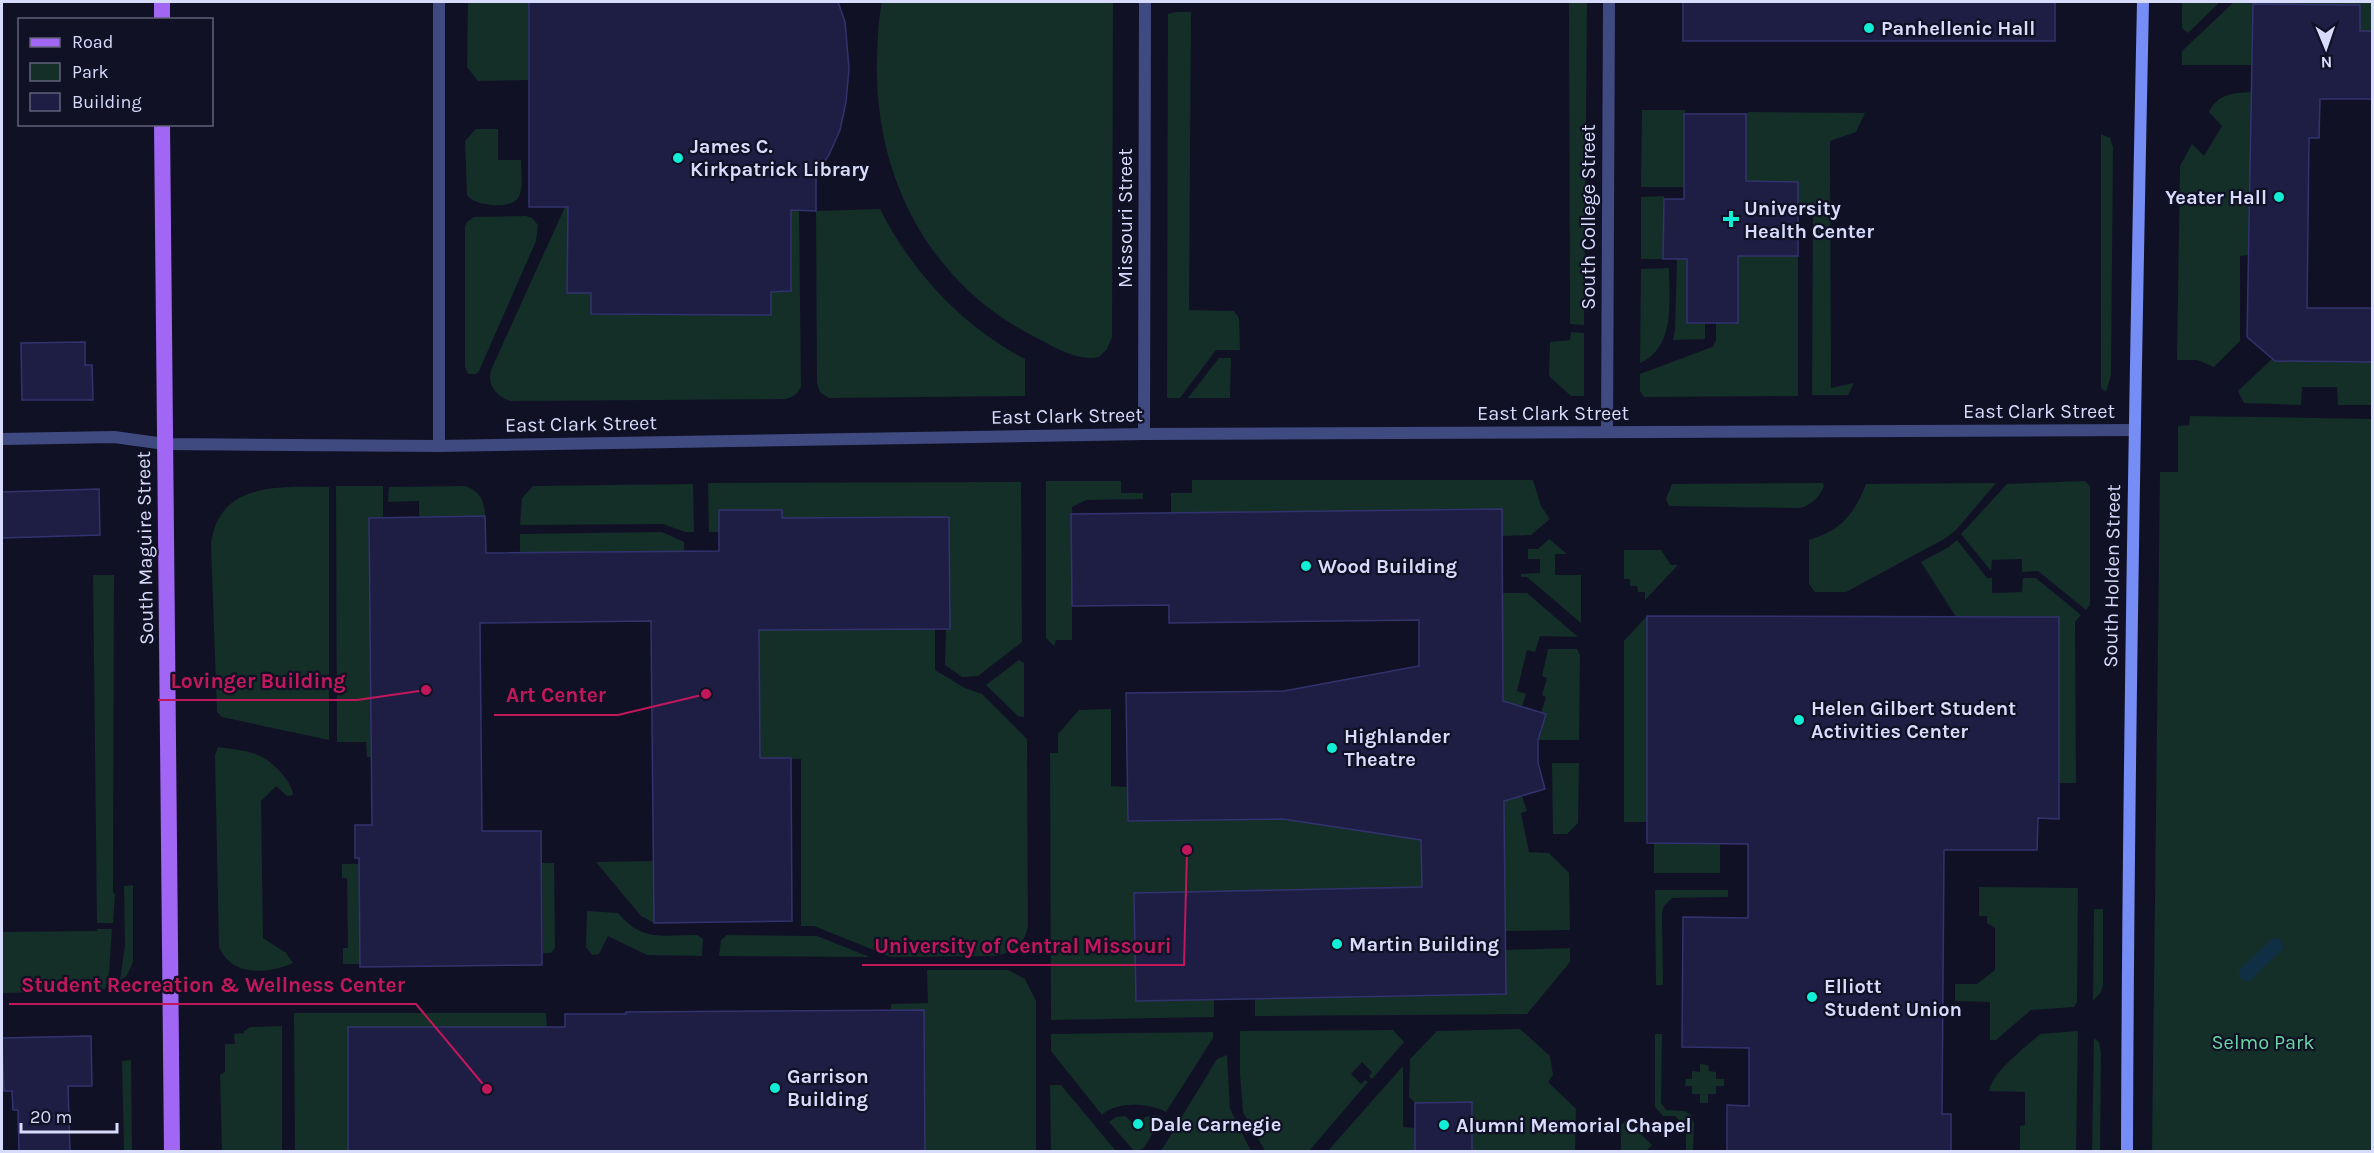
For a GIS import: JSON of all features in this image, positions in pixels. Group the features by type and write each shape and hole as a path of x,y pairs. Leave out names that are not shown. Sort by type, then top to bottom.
{"main road":[{"path":"162,2 162,18"},
{"name":"South Holden Street","path":"2127,1152 2127,889 2133,430 2143,2"},
{"name":"South Maguire Street","path":"162,126 172,1152"}],"street":[{"path":"439,2 439,446"},
{"name":"Missouri Street","path":"1144,434 1145,2"},
{"name":"South College Street","path":"1607,432 1609,2"},
{"name":"East Clark Street","path":"2,439 114,437 165,444 439,446 1144,434 2133,430"}],"green space":[{"path":"468,2 529,2 529,80 478,81 467,67"},
{"path":"882,2 1113,2 1112,337 1107,349 1099,357 1081,357 1064,352 994,312 962,285 935,253 913,218 896,181 885,141 878,99 877,56"},
{"path":"1569,2 1587,2 1584,325 1570,324"},
{"path":"2182,2 2220,2 2188,33 2182,28"},
{"path":"2234,2 2372,2 2372,31 2360,31 2360,5 2253,4 2252,65 2182,65 2182,51"},
{"path":"1191,12 1189,310 1234,311 1239,318 1240,350 1216,350 1180,398 1167,398 1168,14"},
{"path":"2251,92 2249,255 2240,256 2240,341 2214,367 2197,360 2177,360 2180,166 2192,144 2204,156 2222,126 2209,112 2217,101 2232,94"},
{"path":"1642,110 1685,110 1684,187 1641,187"},
{"path":"1749,112 1865,113 1856,132 1830,141 1831,388 1854,383 1848,395 1812,395 1813,214 1798,213 1798,182 1746,181 1746,114"},
{"path":"476,129 498,129 498,160 521,160 521,190 514,202 500,205 484,204 467,195 465,141"},
{"path":"2101,134 2110,138 2113,147 2111,375 2106,392 2101,388"},
{"path":"1664,196 1663,259 1641,259 1641,197"},
{"path":"565,207 568,207 567,293 591,293 591,314 771,314 771,292 791,291 791,211 799,211 801,387 798,392 785,399 510,401 501,396 494,389 490,380 491,370"},
{"path":"880,209 907,254 941,295 980,330 1025,359 1025,396 829,398 820,392 817,383 816,211"},
{"path":"526,216 532,218 538,225 536,241 479,371 476,374 468,374 465,367 465,227 467,222 474,217"},
{"path":"1738,256 1798,256 1798,396 1644,397 1640,391 1640,374 1712,347 1716,341 1716,323 1738,323"},
{"path":"1677,259 1687,259 1687,323 1705,323 1705,339 1673,340"},
{"path":"1669,268 1669,308 1665,334 1660,346 1652,356 1640,363 1641,269"},
{"path":"1571,332 1584,333 1584,396 1571,396 1549,376 1550,342 1570,340"},
{"path":"1219,358 1231,358 1230,398 1188,398"},
{"path":"2272,359 2276,361 2372,362 2372,405 2338,405 2337,387 2302,387 2301,405 2244,403 2238,391"},
{"name":"Selmo Park","path":"2190,416 2372,419 2372,1151 2152,1152 2160,472 2178,472 2178,426 2189,425"},
{"path":"1192,480 1533,480 1541,506 1550,519 1531,535 1502,536 1501,509 1171,513 1171,493 1192,493"},
{"path":"1046,481 1121,481 1121,493 1143,493 1143,499 1086,500 1072,507 1072,640 1056,640 1054,646 1046,638"},
{"path":"2085,481 2090,486 2090,605 2086,610 2038,571 2022,572 2022,559 1992,560 1991,571 1961,534 2007,484"},
{"path":"1021,482 1022,642 978,676 962,677 945,665 946,628 950,628 949,517 782,518 781,510 719,510 719,532 709,532 708,483"},
{"path":"1823,483 1824,486 1817,497 1800,508 1669,506 1666,499 1672,484"},
{"path":"1996,483 1956,530 1946,538 1846,592 1815,592 1809,584 1809,540 1830,531 1845,520 1857,504 1866,484"},
{"path":"693,484 694,532 685,532 663,524 520,525 522,498 533,486"},
{"path":"336,486 383,486 383,517 369,518 371,757 367,757 366,742 337,742"},
{"path":"465,486 481,497 485,516 419,517 419,501 388,502 389,487"},
{"path":"329,487 329,740 222,717 217,712 211,544 216,523 226,509 239,498 255,492 272,488"},
{"path":"662,532 684,542 684,551 520,553 520,534"},
{"path":"1549,539 1567,554 1555,554 1555,575 1581,575 1581,623 1527,577 1521,577 1521,574 1540,573 1540,559 1528,559 1528,549 1538,549"},
{"path":"1957,540 1987,578 1992,578 1992,593 2022,592 2023,578 2036,578 2081,615 2075,622 2076,783 2059,783 2059,617 1956,617 1921,562 1949,547"},
{"path":"1624,550 1661,550 1671,565 1678,565 1645,600 1645,592 1638,592 1637,586 1630,586 1630,579 1624,579"},
{"path":"93,575 114,575 113,893 115,894 113,923 97,923"},
{"path":"759,583 935,628 935,670 965,688 982,694 1027,739 1028,925 1021,943 1013,950 995,956 891,957 814,926 801,926 801,759 760,758"},
{"path":"1502,593 1527,593 1578,637 1540,636 1535,652 1527,650 1517,691 1526,694 1522,707 1504,739"},
{"path":"1647,616 1647,822 1624,822 1624,641"},
{"path":"1548,649 1577,649 1580,655 1579,740 1538,740 1546,715 1541,713 1546,697 1542,695 1547,678 1542,676"},
{"path":"1019,660 1024,663 1024,717 1018,716 986,685"},
{"path":"1111,709 1111,786 1128,787 1128,821 1283,819 1380,834 1392,780 1419,779 1422,887 1135,893 1136,1001 1214,1000 1214,1017 1051,1020 1050,753 1058,753 1058,734 1079,710"},
{"path":"218,747 250,752 260,756 281,772 292,790 293,795 287,796 276,786 261,801 263,938 286,953 293,963 283,967 262,971 241,968 232,964 219,947 215,755"},
{"path":"1552,763 1579,763 1578,823 1567,834 1553,834"},
{"path":"1504,766 1522,796 1527,811 1521,813 1529,852 1549,853 1569,873 1570,930 1505,931"},
{"path":"1654,843 1720,843 1720,873 1654,873"},
{"path":"653,861 654,923 641,916 596,862"},
{"path":"542,863 554,863 555,948 551,953 543,953"},
{"path":"342,864 359,864 360,964 343,964 343,948 348,948 347,878 342,878"},
{"path":"133,885 133,962 127,975 120,981 125,945 124,886"},
{"path":"1979,887 2078,888 2077,1002 2074,1007 2031,1010 1996,1040 1990,1040 1990,1002 1955,1001 1955,984 1977,984 1995,970 1995,928 1987,923 1987,916 1979,916"},
{"path":"1655,890 1728,890 1728,897 1672,898 1664,906 1662,912 1663,985 1656,985"},
{"path":"2094,909 2103,909 2103,985 2101,992 2093,1001"},
{"path":"587,911 618,913 636,929 653,935 697,935 703,939 702,956 647,955 608,936 599,954 592,955 586,947"},
{"path":"97,929 112,929 109,973 105,989 2,993 2,932 97,931"},
{"path":"727,935 817,936 870,957 719,956 721,940"},
{"path":"1570,948 1570,962 1527,1014 1255,1016 1255,999 1505,994 1504,950"},
{"path":"927,970 1008,970 1025,979 1036,1001 1036,1151 925,1151 891,1004 928,1003"},
{"path":"294,1013 546,1013 547,1027 348,1027 348,1151 295,1151"},
{"path":"282,1026 282,1151 222,1151 220,1075 225,1072 225,1044 235,1044 234,1034 244,1033 251,1027"},
{"path":"1520,1029 1550,1056 1553,1075 1548,1082 1576,1109 1575,1151 1472,1151 1472,1102 1415,1103 1409,1097 1410,1059 1437,1031"},
{"path":"1393,1030 1404,1042 1372,1079 1369,1076 1372,1072 1362,1062 1351,1074 1361,1084 1365,1080 1368,1082 1309,1151 1265,1151 1243,1112 1240,1031"},
{"path":"2078,1031 2076,1151 2020,1151 2020,1126 2025,1125 2025,1092 1989,1091 1992,1083 2010,1060 2040,1034"},
{"path":"1213,1032 1213,1038 1166,1112 1142,1105 1133,1105 1116,1107 1102,1115 1051,1051 1051,1034"},
{"path":"1655,1034 1662,1034 1661,1103 1666,1110 1684,1111 1691,1115 1694,1124 1693,1151 1686,1151 1686,1128 1675,1116 1663,1116 1655,1107"},
{"path":"2094,1038 2099,1042 2101,1053 2100,1151 2092,1151"},
{"path":"1227,1055 1230,1109 1251,1151 1161,1151 1217,1059"},
{"path":"131,1060 132,1151 124,1151 122,1061"},
{"path":"1700,1064 1708,1065 1709,1071 1716,1072 1716,1079 1724,1079 1724,1086 1716,1086 1716,1094 1708,1094 1708,1103 1700,1103 1700,1094 1692,1094 1692,1086 1685,1086 1686,1079 1692,1079 1692,1071 1700,1072"},
{"path":"1403,1066 1403,1127 1415,1128 1415,1151 1327,1152"},
{"path":"1050,1085 1061,1085 1116,1151 1051,1151"},
{"path":"1155,1115 1163,1117 1143,1149 1134,1151 1109,1122 1116,1117 1125,1116 1133,1123 1141,1123 1145,1117"},
{"path":"1626,1120 1652,1145 1646,1151 1621,1151 1621,1125"}],"water":[{"path":"2273,938 2282,941 2283,949 2249,981 2243,980 2239,976 2239,970"}],"building":[{"name":"James C. Kirkpatrick Library","path":"529,2 838,2 845,22 849,69 846,102 840,130 829,155 816,175 816,211 791,210 791,291 771,292 771,315 591,314 591,293 567,293 568,207 529,207"},
{"name":"Panhellenic Hall","path":"1683,2 2055,2 2055,41 1683,41"},
{"path":"2253,4 2360,5 2360,31 2373,31 2373,99 2320,99 2319,138 2309,138 2307,308 2373,308 2373,362 2275,361 2247,337"},
{"name":"University Health Center","path":"1684,114 1746,114 1746,181 1798,182 1798,256 1738,256 1738,323 1687,323 1687,259 1663,259 1664,199 1684,199"},
{"path":"85,342 85,365 92,365 93,400 22,400 21,343"},
{"path":"99,489 100,535 2,538 2,492"},
{"path":"1502,509 1503,701 1546,714 1538,740 1538,763 1545,789 1504,801 1506,994 1136,1001 1134,893 1422,887 1421,840 1283,819 1128,821 1126,693 1284,691 1419,666 1419,620 1169,623 1169,605 1072,606 1071,514"},
{"path":"719,510 782,510 782,518 949,517 950,629 759,630 760,758 791,758 792,921 654,923 651,621 480,623 482,831 541,831 542,965 360,967 359,858 355,858 355,825 372,825 369,518 485,516 486,553 719,551"},
{"path":"1647,616 2059,617 2059,819 2038,818 2037,850 1944,850 1942,1114 1951,1114 1951,1152 1727,1152 1727,1105 1749,1106 1749,1048 1682,1047 1683,917 1748,918 1748,844 1647,843"},
{"path":"924,1010 925,1152 348,1152 348,1027 565,1027 565,1014 626,1014 626,1012"},
{"path":"91,1036 92,1086 68,1086 70,1152 19,1152 18,1110 13,1110 12,1091 4,1091 2,1038"},
{"name":"Alumni Memorial Chapel","path":"1472,1102 1472,1152 1415,1152 1415,1103"}],"place":[{"name":"Panhellenic Hall","path":"1869,28"},
{"name":"James C. Kirkpatrick Library","path":"678,158"},
{"name":"Yeater Hall","path":"2279,197"},
{"name":"University Health Center","path":"1731,219"},
{"name":"Wood Building","path":"1306,566"},
{"name":"Lovinger Building","path":"426,690"},
{"name":"Art Center","path":"706,694"},
{"name":"Helen Gilbert Student Activities Center","path":"1799,720"},
{"name":"Highlander Theatre","path":"1332,748"},
{"name":"University of Central Missouri","path":"1187,850"},
{"name":"Martin Building","path":"1337,944"},
{"name":"Elliott Student Union","path":"1812,997"},
{"name":"Garrison Building","path":"775,1088"},
{"name":"Student Recreation & Wellness Center","path":"487,1089"},
{"name":"Dale Carnegie","path":"1138,1124"},
{"name":"Alumni Memorial Chapel","path":"1444,1125"}]}
